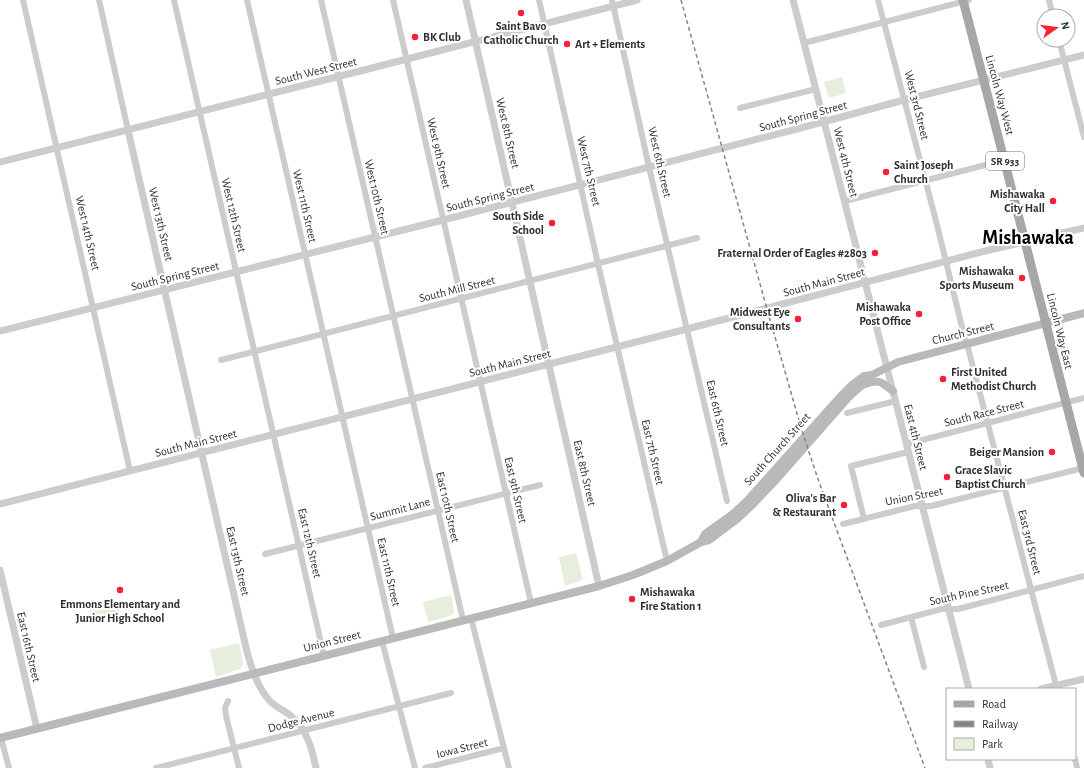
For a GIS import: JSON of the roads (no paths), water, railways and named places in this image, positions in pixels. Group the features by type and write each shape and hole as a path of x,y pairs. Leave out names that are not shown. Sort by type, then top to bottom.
{"main road":[{"name":"Lincoln Way West","path":"965,0 1025,242"},
{"name":"Lincoln Way East","path":"1025,242 1083,471"},
{"name":"Church Street","path":"887,367 915,357 1084,313"},
{"name":"South Church Street","path":"701,542 705,534 732,514 756,491 851,386 864,376 872,375 887,367"},
{"name":"South Church Street","path":"667,561 701,542 709,540 737,520 773,483 846,400 872,375"},
{"path":"862,385 873,381 878,381 893,391"},
{"name":"Union Street","path":"1,738 599,586 633,576 667,561"}],"street":[{"name":"West 14th Street","path":"23,0 130,471"},
{"name":"West 13th Street","path":"99,0 202,453"},
{"name":"West 12th Street","path":"174,0 198,112 273,435"},
{"name":"West 11th Street","path":"247,0 342,417"},
{"name":"West 10th Street","path":"321,0 411,399"},
{"name":"West 9th Street","path":"394,0 481,382"},
{"name":"West 8th Street","path":"466,0 549,364"},
{"name":"West 7th Street","path":"539,0 618,347"},
{"name":"South West Street","path":"0,162 407,60 545,24 612,3 637,0"},
{"name":"West 4th Street","path":"793,0 866,283"},
{"name":"West 3rd Street","path":"878,0 945,262"},
{"path":"804,43 965,0"},
{"name":"West 6th Street","path":"612,3 687,329"},
{"path":"1061,48 1084,137"},
{"name":"South Spring Street","path":"0,331 581,185 904,100 1084,55"},
{"path":"740,108 816,89"},
{"path":"845,201 1004,160"},
{"name":"South Main Street","path":"0,504 618,347 945,262 1084,228"},
{"name":"South Mill Street","path":"221,360 697,238"},
{"name":"East 3rd Street","path":"945,262 1057,687"},
{"name":"East 4th Street","path":"866,283 969,688"},
{"name":"East 6th Street","path":"687,329 727,501"},
{"name":"East 7th Street","path":"618,347 667,561"},
{"name":"East 8th Street","path":"549,364 599,586"},
{"name":"East 9th Street","path":"481,382 531,603"},
{"name":"South Race Street","path":"907,444 1084,398"},
{"name":"East 10th Street","path":"411,399 463,620"},
{"path":"847,413 896,401"},
{"name":"East 11th Street","path":"342,417 393,638"},
{"name":"East 12th Street","path":"273,435 324,656"},
{"path":"864,519 851,466 908,452"},
{"name":"East 13th Street","path":"202,453 244,641 254,674"},
{"name":"Union Street","path":"843,524 1083,471"},
{"name":"Summit Lane","path":"265,554 540,485"},
{"name":"East 16th Street","path":"0,570 37,729"},
{"name":"South Pine Street","path":"881,625 942,609 958,609 1084,576"},
{"path":"911,617 924,667"},
{"path":"471,618 510,768"},
{"path":"382,641 415,768"},
{"path":"254,674 269,700 291,716 303,731 310,745 316,768"},
{"path":"1057,687 1084,679"},
{"name":"Dodge Avenue","path":"156,768 451,693"},
{"path":"228,701 225,708 226,716 238,768"},
{"path":"1,738 9,768"},
{"name":"Iowa Street","path":"425,768 504,748"}],"railway":[{"path":"681,0 802,431 819,482 925,768"}],"place":[{"name":"Saint Bavo Catholic Church","path":"521,13"},
{"name":"BK Club","path":"415,37"},
{"name":"Art + Elements","path":"567,44"},
{"name":"Saint Joseph Church","path":"886,172"},
{"name":"Mishawaka City Hall","path":"1053,201"},
{"name":"South Side School","path":"552,223"},
{"name":"Fraternal Order of Eagles #2803","path":"875,253"},
{"name":"Mishawaka Sports Museum","path":"1022,278"},
{"name":"Mishawaka Post Office","path":"919,314"},
{"name":"Midwest Eye Consultants","path":"798,319"},
{"name":"First United Methodist Church","path":"943,379"},
{"name":"Beiger Mansion","path":"1052,452"},
{"name":"Grace Slavic Baptist Church","path":"947,477"},
{"name":"Oliva's Bar & Restaurant","path":"844,505"},
{"name":"Emmons Elementary and Junior High School","path":"120,590"},
{"name":"Mishawaka Fire Station 1","path":"632,599"}],"district":[{"name":"Mishawaka","path":"1028,237"}]}
